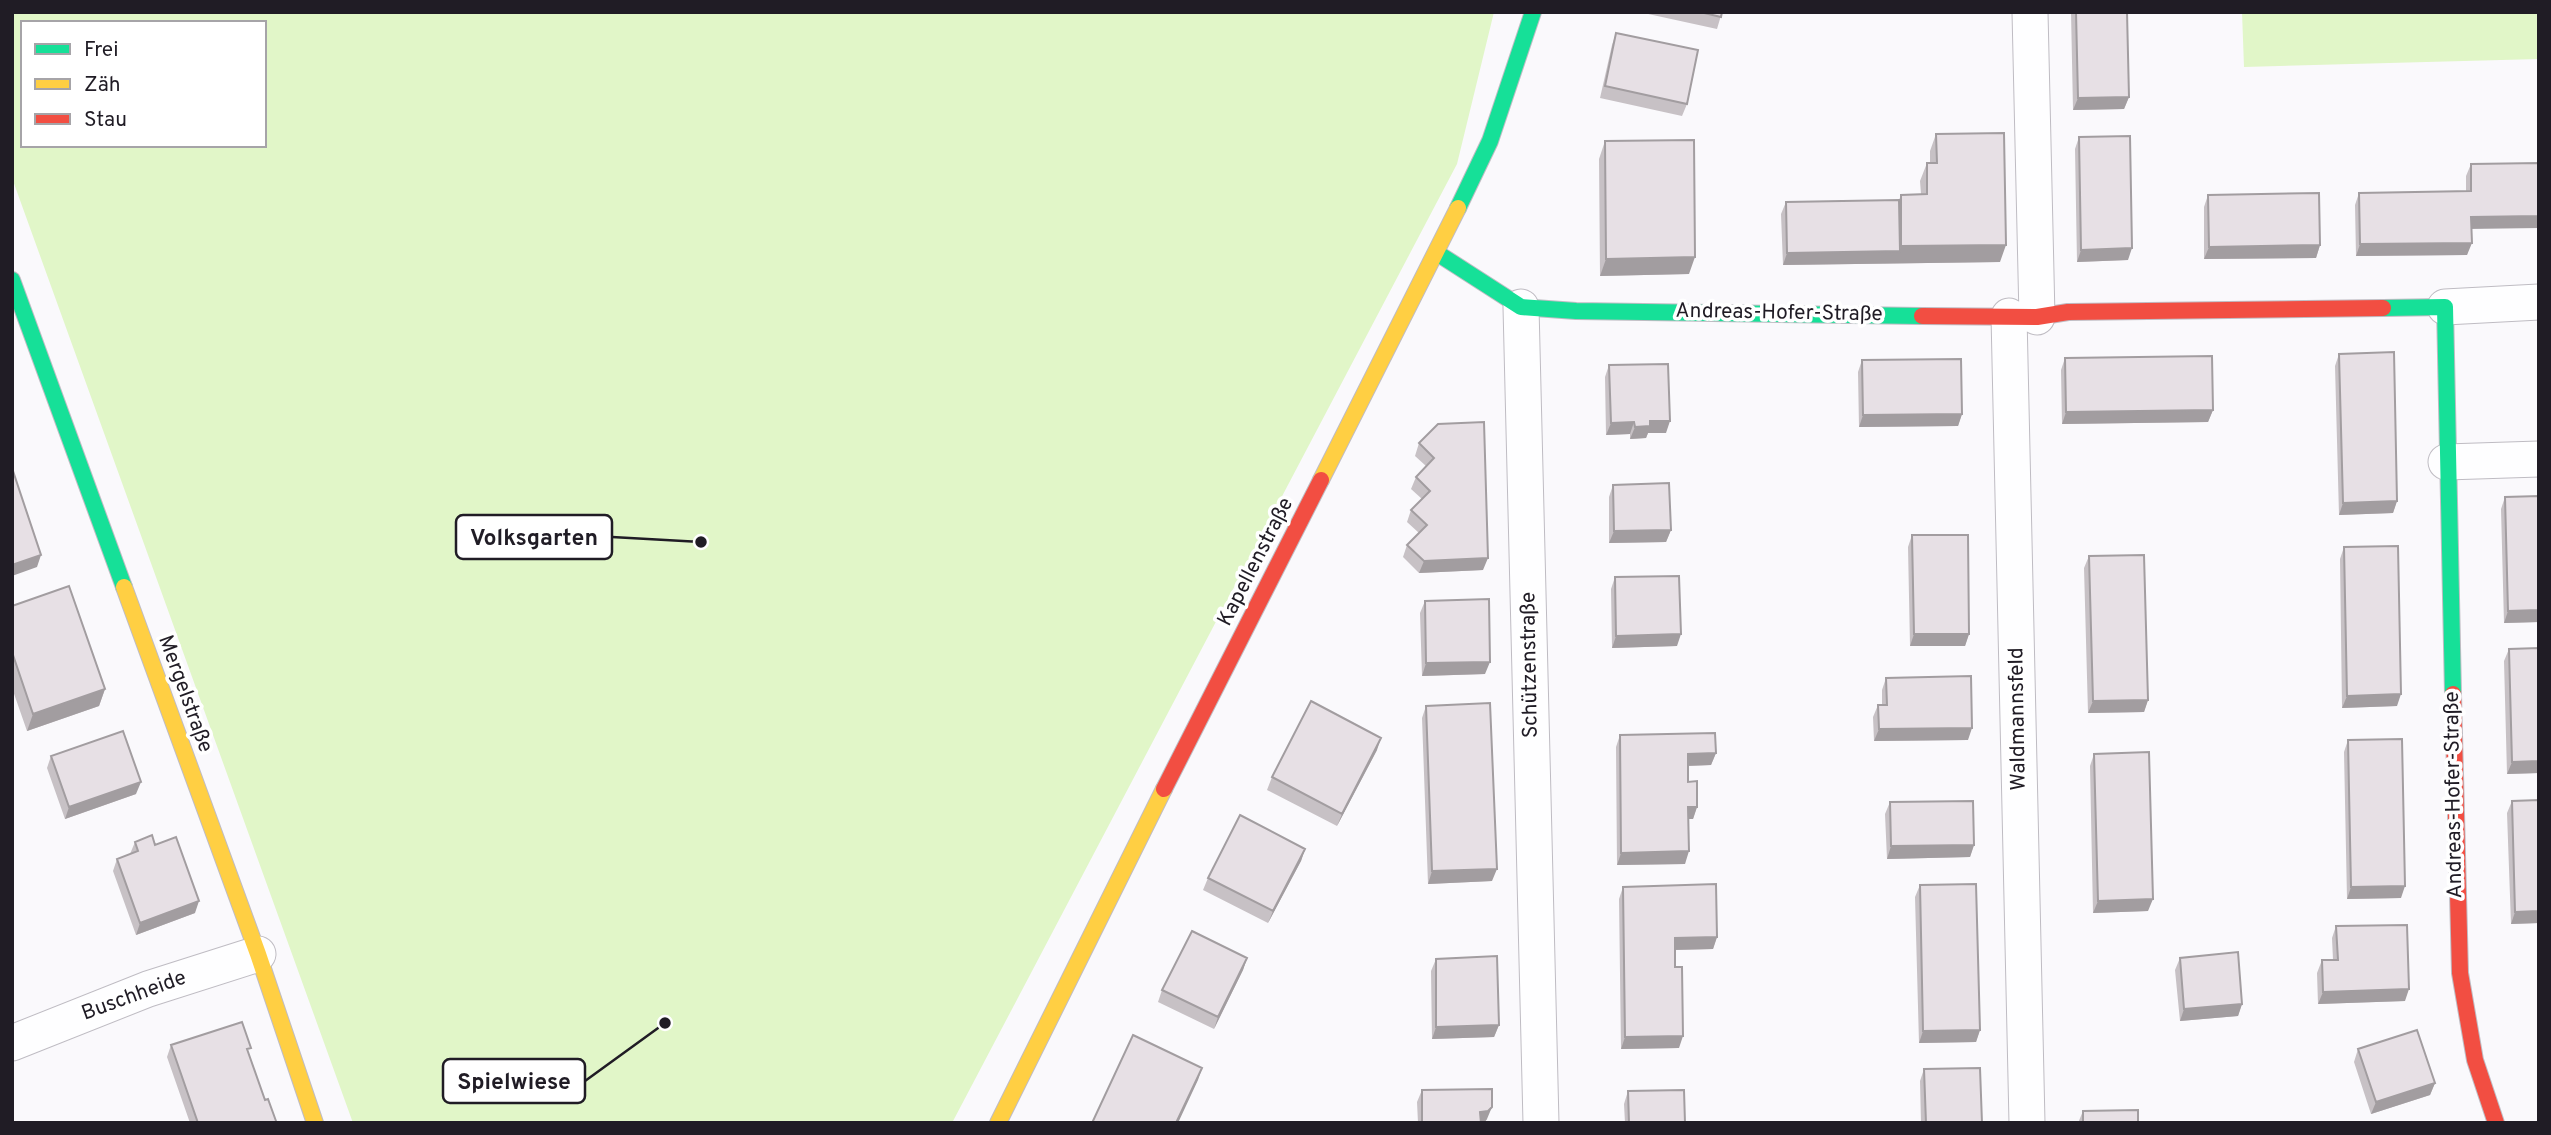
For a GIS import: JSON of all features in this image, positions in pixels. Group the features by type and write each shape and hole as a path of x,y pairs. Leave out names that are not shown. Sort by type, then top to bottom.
{"street":[{"name":"Kapellenstraße","path":"998,1123 1098,919 1437,253 1490,141 1533,12"},
{"path":"2023,316 2030,12"},
{"path":"1437,253 1521,307"},
{"name":"Mergelstraße","path":"12,280 258,954 316,1123"},
{"name":"Andreas-Hofer-Straße","path":"1521,307 1576,311 2023,316 2068,312 2445,307 2539,302"},
{"name":"Schützenstraße","path":"1521,307 1541,1123"},
{"name":"Andreas-Hofer-Straße","path":"2445,307 2446,462 2458,951 2467,1024 2483,1092 2496,1123"},
{"name":"Waldmannsfeld","path":"2023,316 2027,1123"},
{"path":"2446,462 2539,459"},
{"name":"Buschheide","path":"12,1043 148,989 258,954"}],"green space":[{"path":"12,12 1494,12 1457,164 952,1123 353,1123 12,178"},
{"path":"2242,12 2539,12 2539,59 2244,67"}],"building":[{"path":"1700,12 1722,12 1721,17"},
{"path":"2076,12 2127,12 2129,97 2078,98"},
{"path":"1616,33 1698,50 1687,104 1605,86"},
{"path":"2004,133 2006,245 1901,246 1901,195 1927,194 1927,163 1937,163 1936,134"},
{"path":"2130,136 2132,248 2081,250 2079,137"},
{"path":"1694,140 1695,257 1606,259 1605,141"},
{"path":"2539,163 2539,216 2471,217 2472,243 2360,244 2359,193 2471,191 2471,164"},
{"path":"2319,193 2320,245 2209,247 2208,195"},
{"path":"1899,200 1900,251 1787,253 1786,202"},
{"path":"2394,352 2397,501 2343,503 2339,354"},
{"path":"2212,356 2213,410 2066,412 2065,358"},
{"path":"1961,359 1962,414 1863,415 1862,360"},
{"path":"1668,364 1670,421 1650,421 1650,426 1635,427 1634,422 1611,423 1609,365"},
{"path":"1484,422 1488,558 1424,561 1407,545 1427,525 1411,510 1430,491 1416,477 1434,458 1419,443 1438,424"},
{"path":"12,471 41,555 12,565"},
{"path":"1669,483 1671,530 1614,531 1613,485"},
{"path":"2539,496 2539,610 2508,611 2505,497"},
{"path":"1912,535 1968,535 1969,634 1914,634"},
{"path":"2398,546 2401,694 2347,696 2344,547"},
{"path":"2144,555 2148,700 2093,701 2089,556"},
{"path":"1679,576 1681,634 1616,636 1615,577"},
{"path":"69,586 105,689 33,714 12,652 12,606"},
{"path":"1489,599 1490,662 1426,663 1425,601"},
{"path":"2539,648 2539,761 2512,762 2509,649"},
{"path":"1971,676 1972,728 1879,729 1878,705 1887,705 1886,678"},
{"path":"1311,701 1381,738 1342,814 1272,777"},
{"path":"1490,703 1497,869 1432,871 1426,706"},
{"path":"123,731 141,782 69,807 51,756"},
{"path":"1715,733 1716,753 1688,754 1688,782 1697,781 1697,807 1688,807 1689,851 1621,853 1620,735"},
{"path":"2402,739 2405,886 2351,887 2348,740"},
{"path":"2149,752 2153,899 2098,901 2094,754"},
{"path":"2539,800 2539,911 2515,912 2512,801"},
{"path":"1973,801 1974,845 1891,846 1890,802"},
{"path":"1240,815 1305,849 1273,911 1208,878"},
{"path":"152,835 155,845 176,837 199,901 140,923 117,859 138,851 135,842"},
{"path":"1716,884 1717,937 1675,938 1675,967 1682,967 1683,1036 1625,1037 1623,887"},
{"path":"1976,884 1980,1030 1923,1031 1920,885"},
{"path":"2407,925 2409,989 2323,992 2322,960 2338,960 2336,926"},
{"path":"1192,931 1247,958 1218,1017 1162,990"},
{"path":"2238,952 2242,1004 2184,1009 2180,958"},
{"path":"1497,956 1499,1025 1436,1027 1436,959"},
{"path":"242,1022 251,1048 247,1049 265,1100 268,1099 276,1121 198,1123 171,1045"},
{"path":"2417,1030 2435,1083 2376,1102 2358,1049"},
{"path":"1133,1035 1202,1068 1176,1123 1092,1123"},
{"path":"1980,1068 1982,1123 1926,1123 1924,1069"},
{"path":"1492,1089 1492,1107 1488,1111 1480,1112 1481,1123 1422,1123 1422,1090"},
{"path":"1684,1090 1685,1123 1629,1123 1628,1091"},
{"path":"2138,1110 2138,1123 2083,1123 2083,1111"}],"traffic: fast":[{"path":"1458,208 1490,141 1533,12"},
{"path":"1437,253 1521,307 1576,311 1922,316"},
{"path":"12,280 124,587"},
{"path":"2383,308 2445,307 2453,694"}],"traffic: slow":[{"path":"1321,480 1458,208"},
{"path":"124,587 258,954 315,1123"},
{"path":"998,1123 1164,789"}],"traffic: jam":[{"path":"1922,316 2037,317 2068,312 2383,308"},
{"path":"1164,789 1321,480"},
{"path":"2453,694 2460,973 2475,1060 2496,1123"}],"place":[{"name":"Volksgarten","path":"701,542"},
{"name":"Spielwiese","path":"665,1023"}]}
